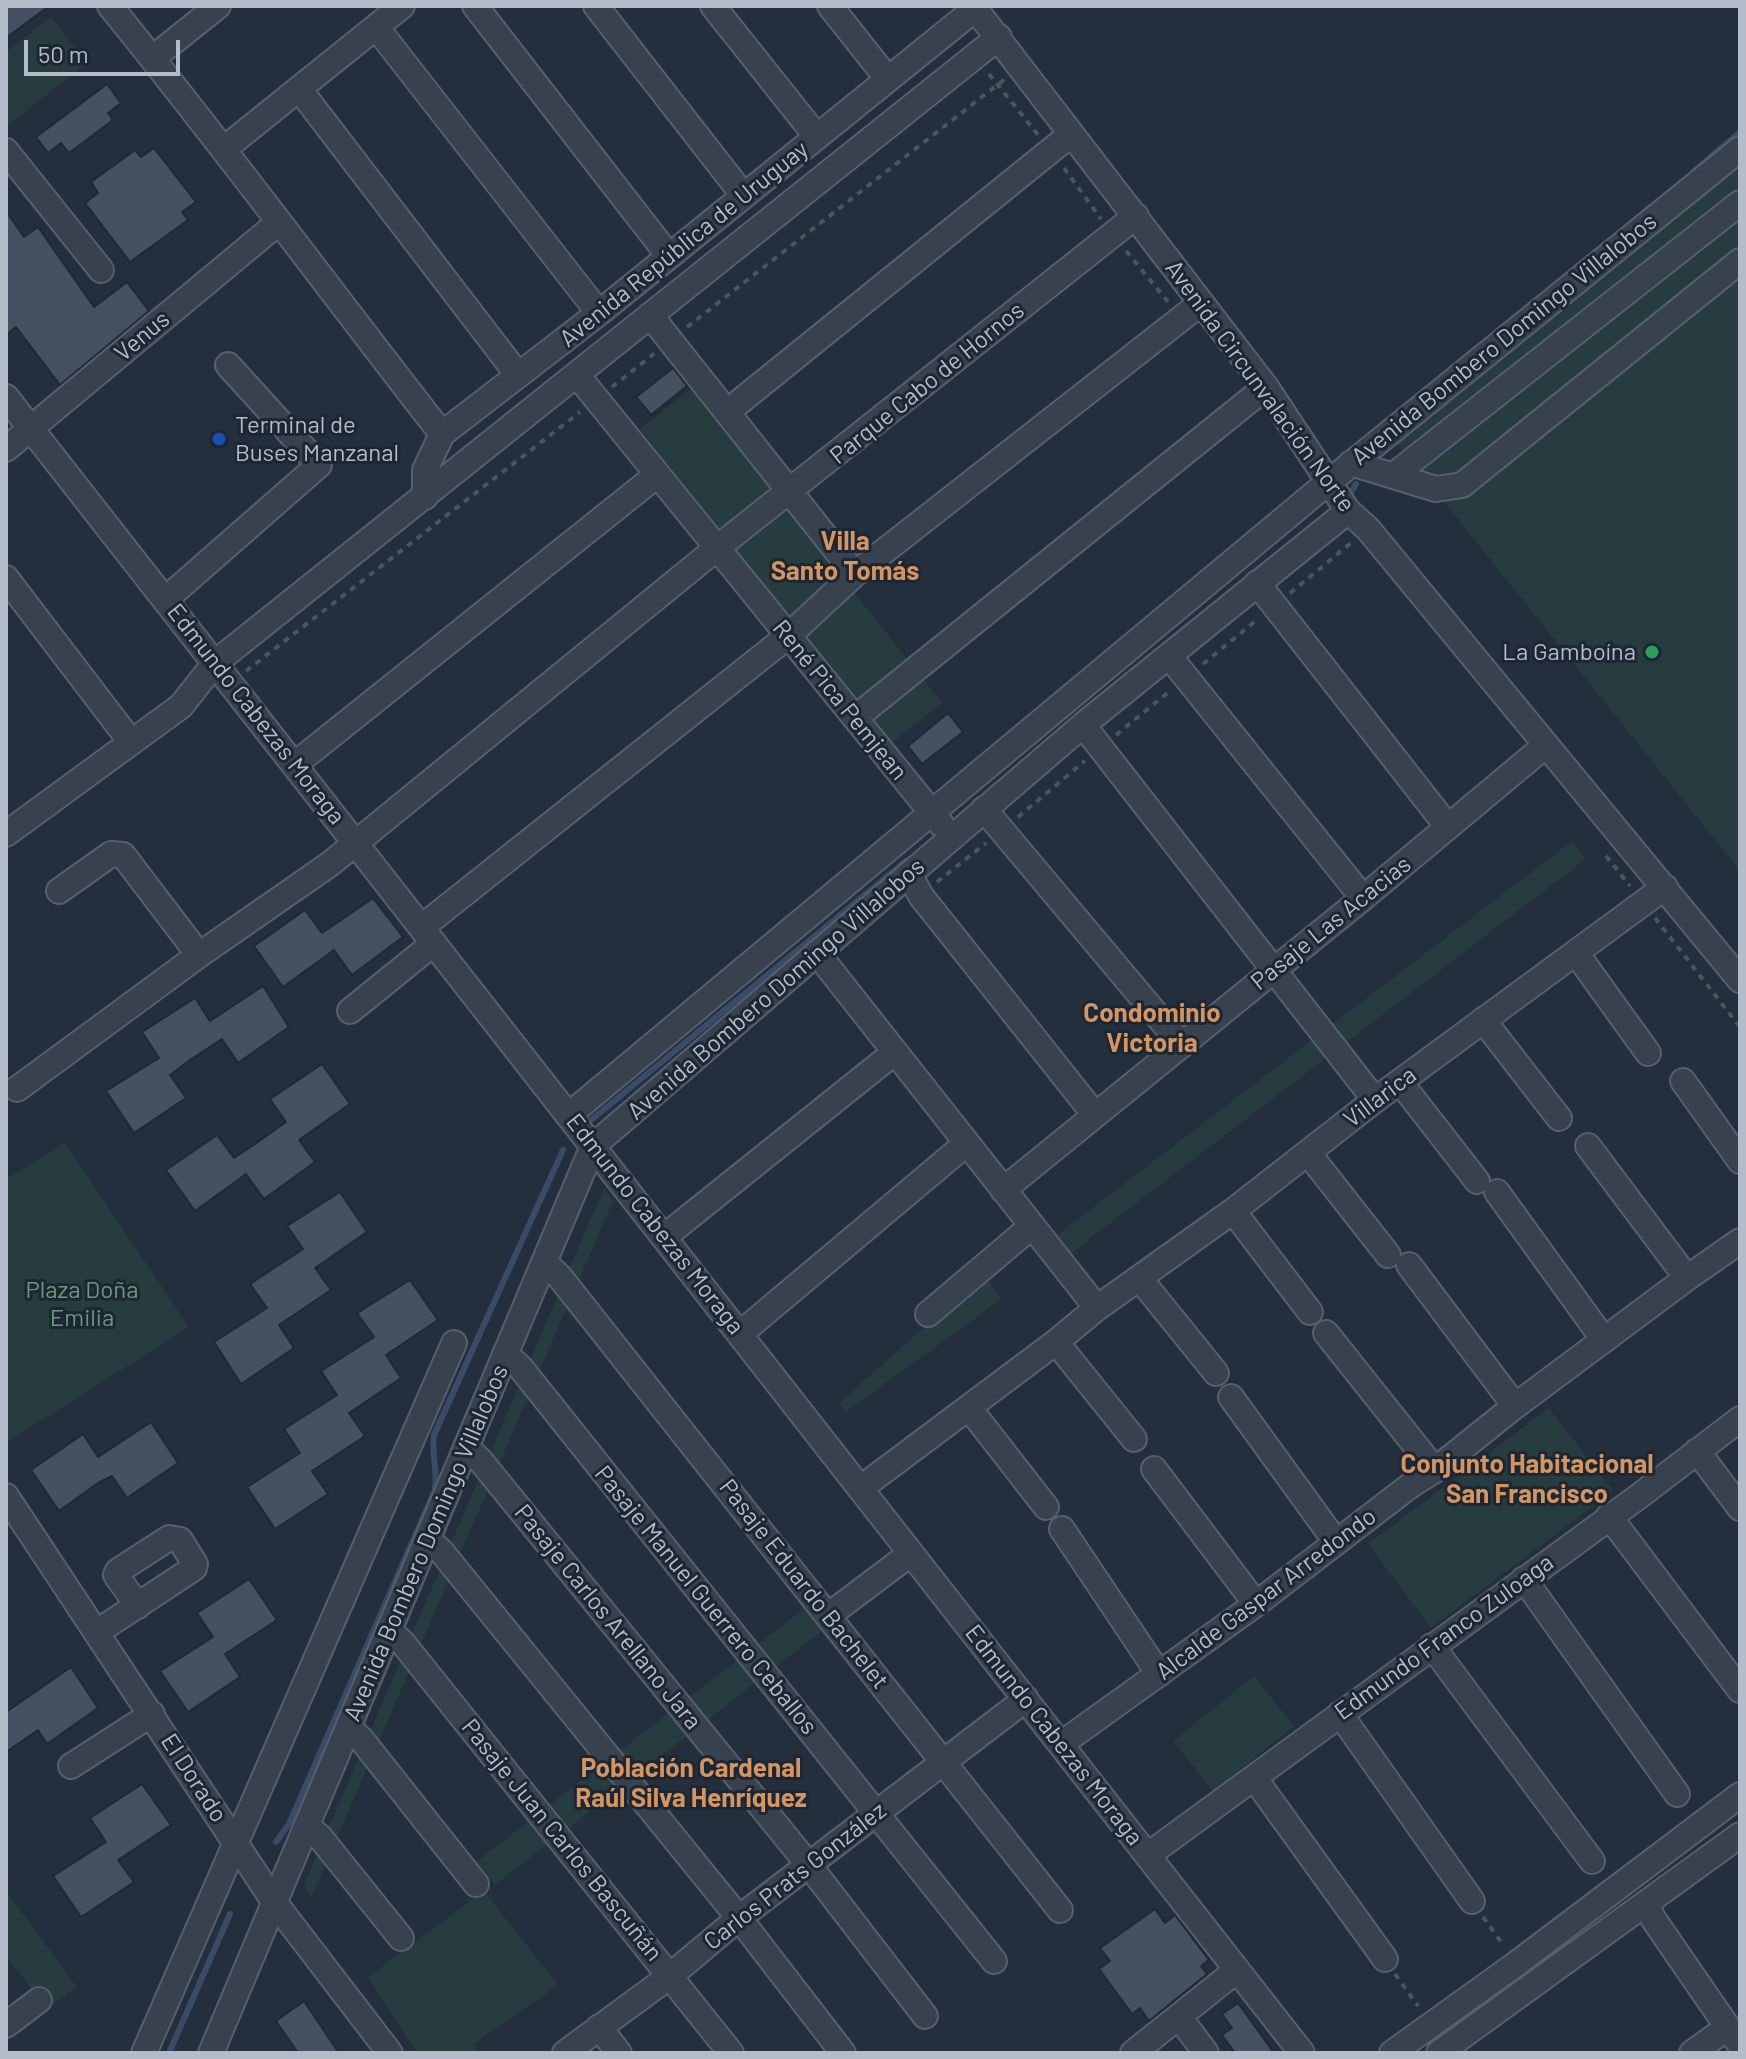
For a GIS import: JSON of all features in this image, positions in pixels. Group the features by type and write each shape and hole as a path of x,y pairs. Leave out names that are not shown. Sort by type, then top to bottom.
{"street":[{"path":"110,6 224,149 442,434"},
{"path":"153,58 218,6"},
{"path":"224,149 402,6"},
{"path":"475,6 669,256"},
{"path":"596,6 744,196"},
{"path":"713,6 817,137"},
{"path":"830,6 887,78"},
{"name":"Avenida República de Uruguay","path":"425,497 425,470 442,434 599,313 974,8"},
{"name":"Avenida Circunvalación Norte","path":"974,8 1266,387 1348,511 1368,529 1740,980"},
{"path":"376,27 599,313"},
{"name":"Avenida República de Uruguay","path":"6,834 181,706 215,663 999,37"},
{"path":"299,89 518,375"},
{"path":"727,412 1070,135"},
{"name":"Avenida Bombero Domingo Villalobos","path":"569,1115 1329,481 1740,149"},
{"path":"6,151 101,270"},
{"path":"1394,475 1740,203"},
{"name":"Parque Cabo de Hornos","path":"17,1089 199,955 330,864 717,548 1136,216"},
{"name":"Venus","path":"6,449 278,223"},
{"path":"1351,463 1436,489 1462,485 1740,261"},
{"path":"350,1011 428,935 788,636 855,574 1201,303"},
{"path":"650,315 855,574"},
{"path":"166,599 319,465 228,365"},
{"name":"René Pica Pemjean","path":"577,375 952,838"},
{"path":"855,718 1266,387"},
{"name":"Edmundo Cabezas Moraga","path":"6,397 1302,2053"},
{"path":"294,765 657,475"},
{"name":"Avenida Bombero Domingo Villalobos","path":"211,2053 593,1146 1083,725 1348,511"},
{"path":"6,578 131,742"},
{"path":"1257,583 1448,827"},
{"path":"1169,656 1363,898"},
{"path":"1083,725 1375,1100"},
{"name":"Pasaje Las Acacias","path":"1003,1190 1546,745"},
{"path":"984,809 1182,1045"},
{"path":"59,891 111,854 123,855 199,955"},
{"path":"909,874 921,896 1095,1115"},
{"name":"Villarica","path":"861,1488 1097,1308 1233,1211 1375,1100 1665,887"},
{"path":"817,953 1097,1308"},
{"path":"1576,953 1648,1053"},
{"path":"1483,1020 1559,1118"},
{"path":"664,1237 895,1052"},
{"path":"1683,1081 1740,1161"},
{"path":"1400,1082 1487,1187 1604,1340"},
{"path":"741,1333 967,1143"},
{"path":"1588,1146 1687,1278"},
{"path":"1308,1153 1515,1406"},
{"path":"1233,1211 1310,1312"},
{"path":"928,1314 1032,1226"},
{"name":"Alcalde Gaspar Arredondo","path":"1061,1744 1256,1604 1515,1406 1740,1241"},
{"name":"Pasaje Eduardo Bachelet","path":"544,1262 559,1276 829,1615 1060,1910"},
{"path":"1140,1279 1216,1373"},
{"path":"1326,1333 1435,1470"},
{"path":"1056,1342 1134,1439"},
{"path":"144,2053 454,1343"},
{"name":"Pasaje Manuel Guerrero Ceballos","path":"505,1354 520,1367 994,1961"},
{"path":"1231,1397 1336,1542"},
{"path":"969,1408 1046,1507"},
{"name":"Edmundo Franco Zuloaga","path":"1148,1855 1740,1419"},
{"name":"Pasaje Carlos Arellano Jara","path":"466,1447 500,1484 808,1864 925,2016"},
{"path":"1697,1451 1740,1508"},
{"path":"1154,1469 1256,1604"},
{"name":"El Dorado","path":"6,1496 275,1903 390,2053"},
{"path":"1609,1516 1740,1690"},
{"path":"1062,1529 1159,1674"},
{"path":"427,1539 441,1551 739,1918 843,2053"},
{"path":"829,1615 910,1554"},
{"path":"1524,1579 1677,1794"},
{"path":"97,1632 138,1606"},
{"name":"Pasaje Juan Carlos Bascuñán","path":"389,1630 402,1642 731,2053"},
{"path":"1432,1646 1592,1861"},
{"name":"Carlos Prats González","path":"565,2053 670,1976 808,1864 1026,1699"},
{"path":"71,1766 152,1714"},
{"path":"1340,1714 1472,1901"},
{"path":"348,1728 361,1739 476,1884"},
{"path":"1255,1779 1385,1959"},
{"path":"1392,2053 1740,1795"},
{"path":"306,1826 319,1836 401,1938"},
{"path":"1439,2053 1740,1835"},
{"path":"1646,1904 1733,2036 1692,2053"},
{"path":"1133,2053 1237,1970"},
{"path":"6,2025 39,2000"},
{"path":"1179,2017 1206,2053"},
{"path":"599,2027 619,2053"}],"path":[{"path":"231,683 1020,67"},
{"path":"1472,1901 1516,1964"},
{"path":"1385,1959 1432,2024"}],"green space":[{"path":"51,17 87,63 6,127 6,52"},
{"name":"La Gamboína","path":"1740,157 1740,871 1389,433"},
{"path":"692,388 942,703 890,744 640,429"},
{"path":"1572,841 1586,859 1066,1257 1057,1235"},
{"name":"Plaza Doña Emilia","path":"65,1143 189,1327 6,1443 6,1179"},
{"path":"604,1188 613,1201 311,1898 304,1885"},
{"path":"984,1274 1002,1299 846,1412 839,1403"},
{"path":"1549,1408 1613,1491 1431,1628 1368,1544"},
{"path":"810,1604 827,1627 495,1885 477,1861"},
{"path":"1254,1676 1294,1726 1213,1791 1173,1741"},
{"path":"6,1891 77,1987 46,2009 6,1955"},
{"path":"484,1891 558,1985 474,2044 479,2053 417,2053 368,1977"}],"building":[{"path":"6,6 49,6 6,38"},
{"path":"107,84 121,103 108,113 113,120 69,153 61,143 48,153 36,137"},
{"path":"154,148 196,202 182,212 188,220 130,262 85,203 98,193 91,182 135,150 141,157"},
{"path":"6,211 24,237 38,227 94,307 127,282 149,311 60,385 16,327 6,335"},
{"path":"673,368 687,386 651,415 636,397"},
{"path":"948,713 963,732 922,764 908,746"},
{"path":"373,898 403,937 352,975 334,950 283,987 254,946 305,910 322,933"},
{"path":"263,986 289,1027 238,1063 222,1039 190,1060 170,1075 186,1098 134,1133 106,1091 159,1058 142,1032 195,998 210,1021"},
{"path":"322,1064 350,1104 299,1140 315,1162 264,1199 246,1174 195,1211 166,1170 217,1135 234,1158 255,1144 286,1122 270,1099"},
{"path":"340,1192 367,1232 315,1268 331,1290 279,1325 294,1348 241,1384 214,1342 267,1308 250,1284 303,1249 287,1226"},
{"path":"410,1280 438,1320 386,1355 401,1378 349,1413 365,1436 312,1471 328,1494 275,1529 247,1487 300,1453 284,1429 337,1395 321,1371 374,1337 357,1313"},
{"path":"151,1422 178,1463 127,1498 112,1476 59,1511 31,1470 83,1434 98,1457"},
{"path":"249,1579 277,1620 225,1654 240,1677 188,1712 160,1671 213,1637 197,1613"},
{"path":"71,1667 98,1708 47,1744 38,1730 6,1752 6,1712"},
{"path":"142,1784 171,1825 118,1860 134,1882 81,1917 53,1876 106,1842 90,1818"},
{"path":"1155,1909 1165,1923 1175,1915 1209,1960 1201,1966 1207,1974 1149,2021 1140,2008 1132,2014 1099,1969 1110,1961 1100,1948"},
{"path":"304,2001 339,2053 298,2053 276,2021"},
{"path":"1238,2003 1274,2053 1235,2053 1222,2035 1232,2028 1222,2014"}],"waterway":[{"path":"1694,171 1740,132"},
{"path":"1348,498 1356,484"},
{"path":"585,1125 907,860"},
{"path":"276,1842 289,1824 435,1490 434,1435 563,1150"},
{"path":"169,2053 230,1914"}],"place":[{"name":"Terminal de Buses Manzanal","path":"219,439"},
{"name":"La Gamboína","path":"1652,652"}],"district":[{"name":"Villa Santo Tomás","path":"845,556"},
{"name":"Condominio Victoria","path":"1152,1028"},
{"name":"Conjunto Habitacional San Francisco","path":"1527,1479"},
{"name":"Población Cardenal Raúl Silva Henríquez","path":"691,1783"}]}
